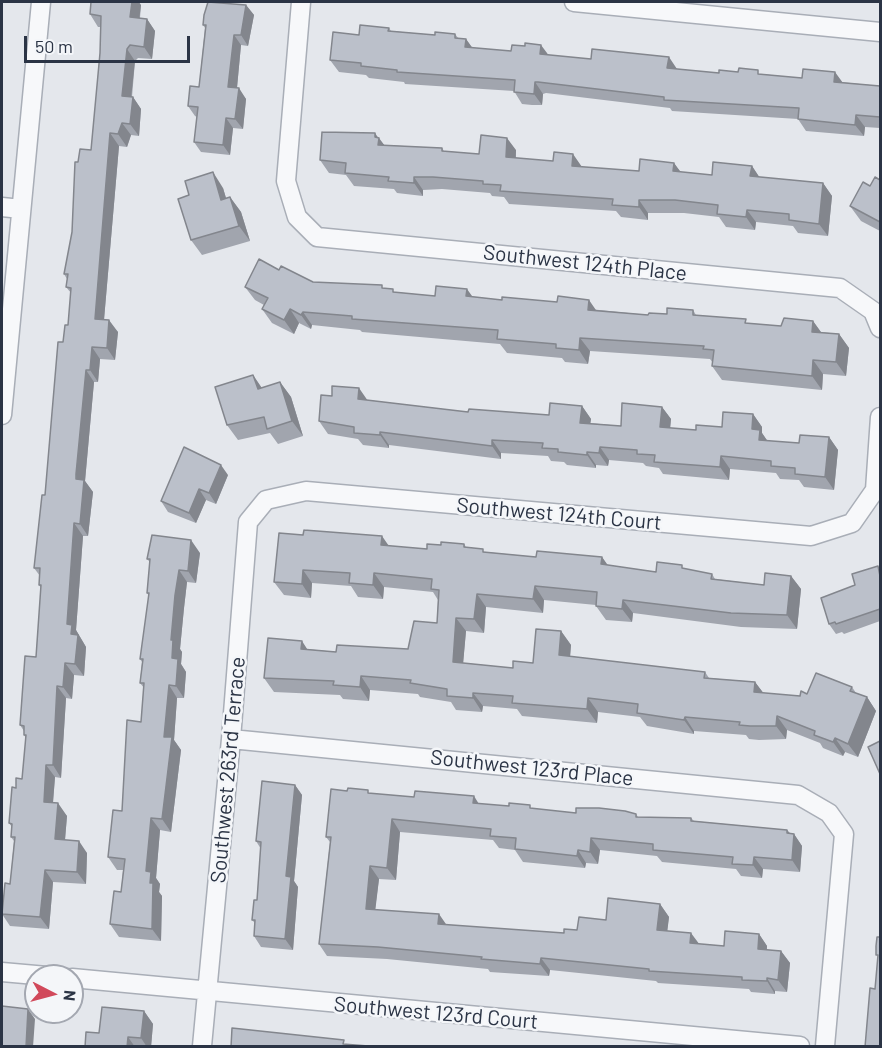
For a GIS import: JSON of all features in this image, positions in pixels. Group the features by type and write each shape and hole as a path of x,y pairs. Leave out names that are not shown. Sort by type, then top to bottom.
{"street":[{"path":"2,415 41,2"},
{"name":"Southwest 124th Place","path":"301,2 286,181 297,217 317,237 840,288 877,319"},
{"path":"574,2 880,32"},
{"path":"2,207 21,209"},
{"name":"Southwest 124th Court","path":"266,500 306,491 811,536 852,523 875,490 880,417"},
{"name":"Southwest 263rd Terrace","path":"202,1047 231,739 248,522 266,500"},
{"name":"Southwest 123rd Place","path":"231,739 798,795 828,813 844,834 825,1047"},
{"path":"2,972 24,974"},
{"name":"Southwest 123rd Court","path":"84,979 800,1047"}],"building":[{"path":"91,2 132,2 130,17 147,19 144,47 130,45 127,49 122,96 133,97 130,124 122,123 118,134 110,133 95,319 109,320 107,348 92,347 90,370 86,370 76,474 76,479 84,480 80,524 74,523 67,624 72,625 71,634 78,635 75,664 65,663 63,687 57,686 53,765 46,765 44,802 58,803 55,839 79,841 77,872 45,870 40,917 2,914 5,883 10,884 15,837 11,837 12,824 9,823 12,787 16,788 16,778 22,779 26,735 24,735 24,726 20,725 25,656 36,657 41,585 39,585 40,568 34,568 42,495 45,495 58,342 63,342 65,325 68,325 71,288 66,287 68,274 64,274 72,232 75,162 78,162 80,149 91,150 101,16 90,14"},
{"path":"208,2 246,5 241,35 234,35 228,87 239,88 235,119 226,118 223,145 194,142 198,107 188,106 190,86 199,87 206,25 203,25 204,15"},
{"path":"360,25 389,28 388,31 435,35 435,32 455,34 455,38 466,39 465,47 511,51 512,45 525,46 525,43 541,45 540,54 591,59 592,49 669,57 667,68 719,73 719,70 738,72 739,68 758,70 758,74 802,78 803,69 835,72 834,82 880,86 880,117 856,115 855,125 798,119 799,108 664,100 664,97 538,82 535,82 534,94 514,92 515,80 397,72 397,70 361,66 361,63 330,60 333,32 359,35"},
{"path":"322,132 375,133 375,137 379,138 378,145 442,148 442,151 479,154 481,135 507,138 506,157 553,161 554,152 573,154 572,166 639,171 640,159 674,163 673,171 712,175 713,162 752,166 750,176 823,183 819,224 789,220 789,214 747,210 746,217 717,214 718,205 675,200 639,200 639,207 612,205 613,199 500,191 501,185 483,184 483,181 414,177 414,183 388,181 389,177 345,173 346,163 320,160"},
{"path":"213,172 221,200 230,197 239,226 191,240 178,199 189,195 185,181"},
{"path":"875,177 880,180 880,222 850,206 863,182 870,186"},
{"path":"259,259 279,270 281,266 313,282 382,285 382,288 393,289 393,292 435,296 436,286 467,289 466,296 502,300 502,297 557,302 558,296 589,300 588,310 648,315 649,313 667,314 667,308 693,310 693,315 746,319 745,323 781,326 784,318 813,321 812,332 839,334 836,362 813,360 812,376 712,366 714,350 703,349 704,346 580,338 579,350 556,348 556,344 497,339 498,330 352,319 352,316 303,312 301,315 290,309 284,320 262,309 268,298 245,287"},
{"path":"253,375 258,389 280,382 292,421 267,429 264,417 227,425 215,387"},
{"path":"332,386 359,388 358,399 468,412 469,409 549,415 550,403 582,406 580,423 621,426 622,403 662,407 660,427 696,430 696,425 722,427 723,412 753,414 752,429 760,430 759,440 799,443 800,435 829,437 825,477 795,474 795,468 771,466 771,461 721,456 720,467 654,462 655,455 637,454 637,450 600,447 599,453 587,452 587,455 542,448 543,443 492,440 492,446 380,432 380,435 354,433 354,427 319,421 321,395 332,396"},
{"path":"184,447 221,465 209,493 199,489 189,513 161,501"},
{"path":"304,530 382,536 381,545 427,549 427,544 441,545 441,542 464,544 464,547 483,549 483,552 536,557 537,551 602,557 601,564 656,572 657,562 682,565 682,568 712,574 711,579 764,585 765,573 791,576 787,615 731,613 623,600 622,609 596,606 597,592 535,586 533,599 477,594 474,619 456,618 453,662 513,668 513,661 533,663 536,629 561,631 559,655 705,672 704,678 755,682 754,692 800,696 801,691 807,694 816,673 852,687 850,691 867,697 848,744 835,738 833,742 814,735 815,731 777,716 776,726 750,726 739,725 740,722 685,717 684,720 637,713 638,704 588,698 587,709 512,703 513,696 473,693 473,698 447,696 447,689 410,683 411,680 361,676 360,687 333,685 334,681 264,678 268,638 302,641 301,649 336,652 337,645 408,649 414,621 437,623 439,590 431,589 432,579 374,573 373,585 349,583 350,573 303,570 302,584 274,582 279,533 303,535"},
{"path":"152,535 191,540 188,571 179,570 175,595 171,640 173,640 172,658 178,659 176,686 169,685 164,737 172,737 162,819 151,818 146,871 151,872 150,883 153,883 152,929 110,924 114,891 121,892 125,859 108,857 113,810 122,811 127,720 141,722 144,683 140,683 143,659 140,659 149,593 147,593 150,559 147,559"},
{"path":"878,566 880,609 836,624 835,622 829,624 821,598 855,585 852,574"},
{"path":"880,741 880,774 868,747"},
{"path":"262,781 295,785 286,876 291,877 285,939 254,936 255,920 252,920 254,900 257,900 261,842 256,841"},
{"path":"348,788 368,790 368,793 414,797 415,791 474,796 473,803 530,805 530,808 576,813 576,808 599,808 625,811 636,814 636,817 691,818 691,821 787,830 787,833 794,834 792,860 754,857 753,865 732,864 733,857 653,850 653,844 591,838 590,852 578,850 577,856 515,849 516,838 490,836 491,829 392,819 387,868 370,866 366,909 439,914 438,924 564,933 564,929 577,930 579,917 606,920 608,898 660,904 657,930 691,933 690,943 724,946 725,931 759,934 758,949 781,951 778,980 767,978 767,981 742,980 742,977 649,971 649,969 541,958 540,964 378,947 319,944 331,837 326,837 331,789 347,791"},
{"path":"877,937 880,937 880,1047 865,1047 870,988 875,989 878,955 876,955 876,946"},
{"path":"2,1006 24,1009 24,1024 27,1024 26,1047 2,1047"},
{"path":"102,1007 144,1011 141,1038 128,1037 127,1047 85,1047 86,1032 99,1033"},
{"path":"232,1028 344,1040 343,1044 381,1047 231,1047"}]}
